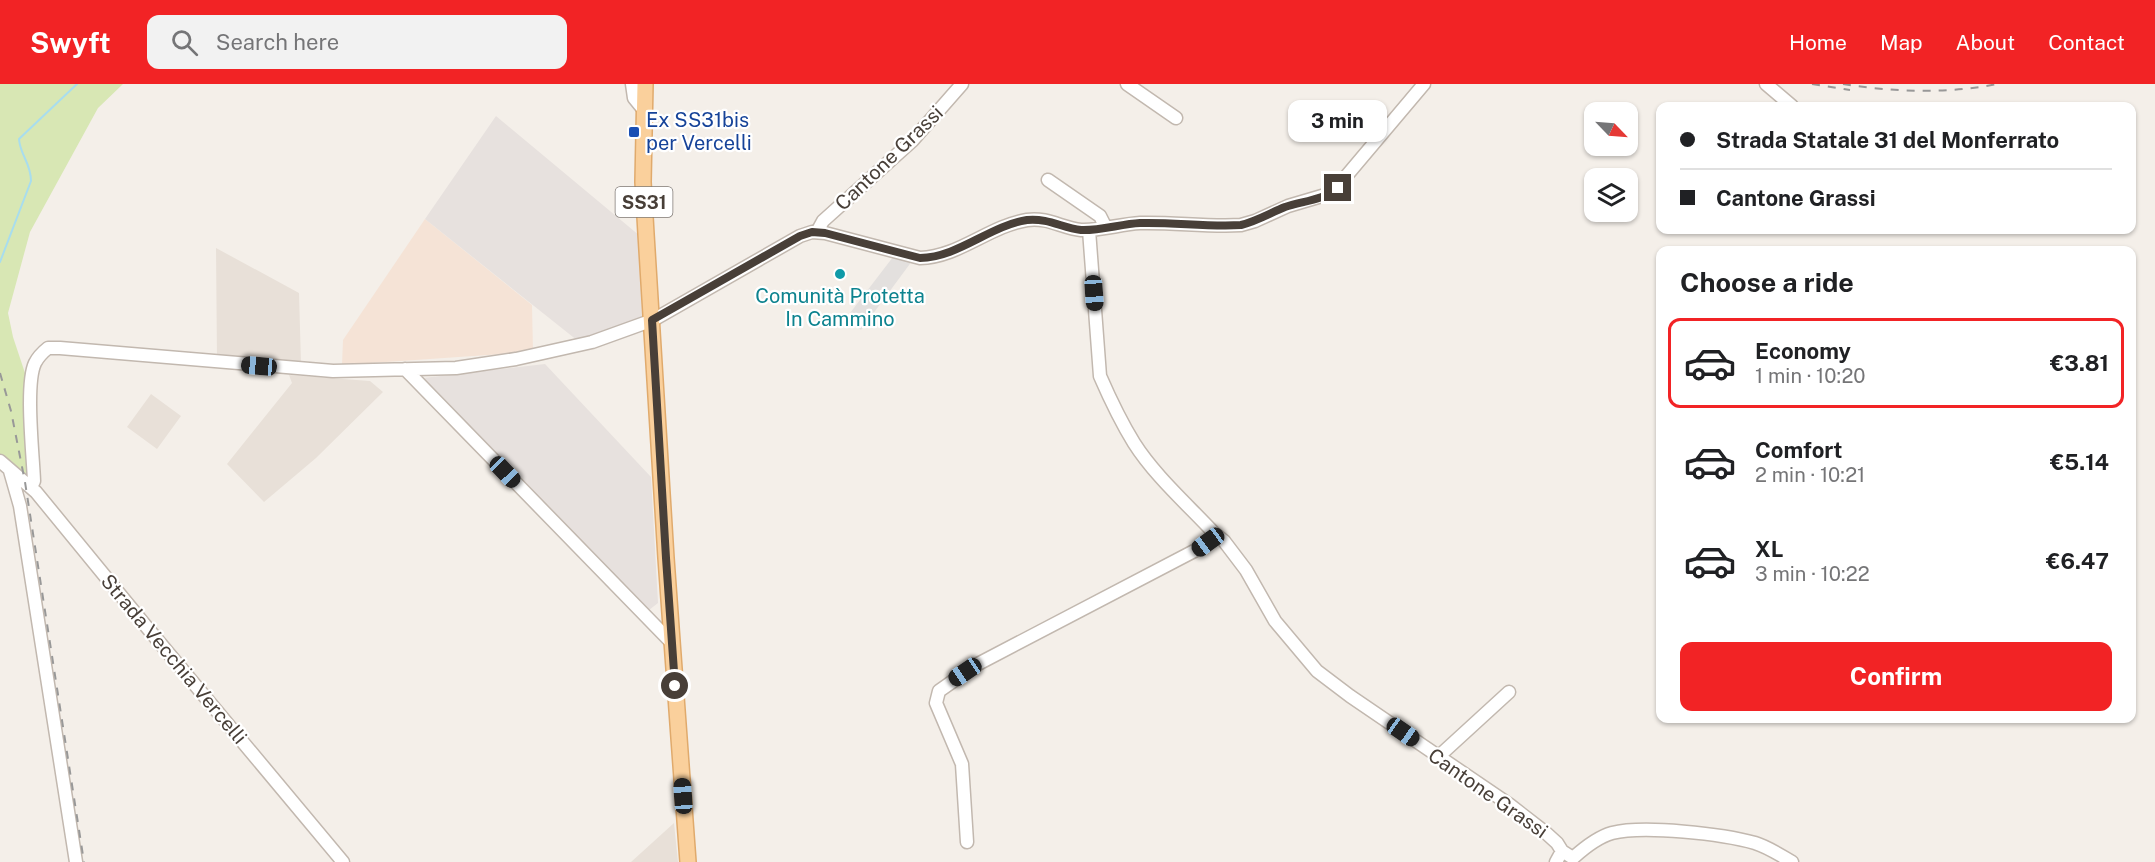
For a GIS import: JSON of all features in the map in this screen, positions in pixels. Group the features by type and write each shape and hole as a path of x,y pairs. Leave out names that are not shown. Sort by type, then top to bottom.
{"main road":[{"name":"SS31","path":"645,84 644,192 688,862"}],"street":[{"path":"632,84 634,98 643,109"},
{"name":"Cantone Grassi","path":"817,232 823,221 912,141 962,84"},
{"path":"1127,84 1176,118"},
{"name":"Cantone Grassi","path":"31,487 34,481 31,420 32,373 35,362 48,348 333,371 456,368 516,359 592,342 652,320 800,236 817,232 920,258 953,251 1005,227 1024,221 1042,220 1077,230 1140,223 1241,225 1256,221 1288,206 1325,196 1338,188 1424,84"},
{"path":"1766,84 1787,102"},
{"path":"1048,180 1100,216 1105,226"},
{"name":"Cantone Grassi","path":"1089,230 1100,376 1134,443 1155,471 1224,541 1246,570 1275,621 1317,671 1510,805 1557,843 1559,856 1573,858 1599,839 1627,830 1730,837 1756,844 1792,862"},
{"path":"405,369 672,643"},
{"name":"Strada Vecchia Vercelli","path":"0,461 31,487 343,862"},
{"path":"10,471 20,506 76,862"},
{"path":"967,842 962,764 936,703 939,691 976,665 1198,549 1208,542 1214,533"},
{"path":"1438,757 1509,692"}],"shaded area":[{"path":"496,116 640,236 642,318 578,341 425,219"},
{"path":"425,219 532,305 533,352 342,365 343,340"},
{"path":"216,248 299,293 301,364 217,359"},
{"path":"893,257 912,261 861,330 847,317"},
{"path":"545,364 651,477 658,603 649,610 423,378"},
{"path":"289,375 370,381 383,392 316,458 264,502 227,464 292,383"},
{"path":"151,394 181,416 157,449 127,427"},
{"path":"674,823 678,862 631,862"}],"green space":[{"path":"0,84 123,84 98,108 30,232 8,313 13,337 35,403 32,481 0,455"}],"waterway":[{"path":"0,262 31,181 19,139 77,84"}],"railway":[{"path":"1812,84 1850,90"},
{"path":"1843,84 1920,91 1997,84"},
{"path":"0,373 11,411 25,482 84,862"}],"place":[{"name":"Ex SS31bis per Vercelli","path":"634,132"},
{"name":"Comunità Protetta In Cammino","path":"840,274"}],"route":[{"path":"675,686 652,320 800,236 812,232 825,233 920,258 953,251 1005,227 1024,221 1052,221 1077,230 1140,223 1241,225 1256,221 1288,206 1325,196 1338,188"}]}
